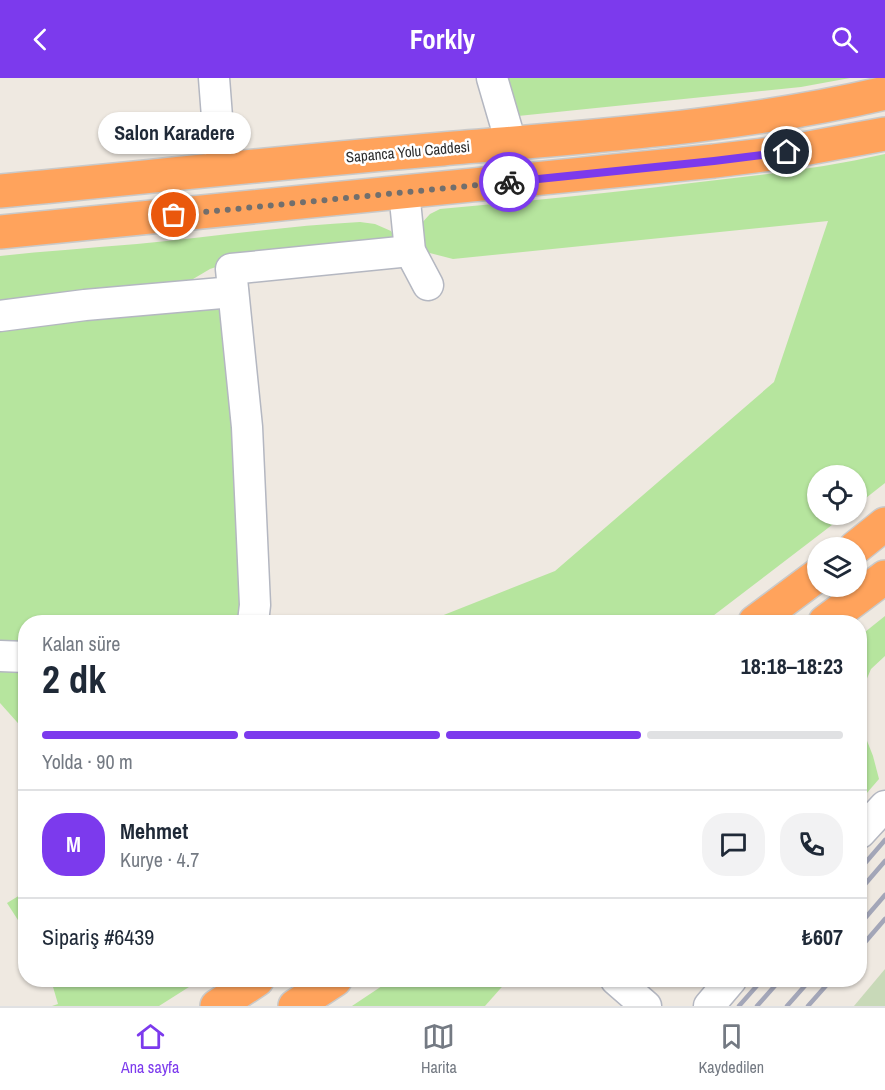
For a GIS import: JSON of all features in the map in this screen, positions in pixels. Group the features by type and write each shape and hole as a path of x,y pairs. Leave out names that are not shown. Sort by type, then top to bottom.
{"highway":[{"name":"Sapanca Yolu Caddesi","path":"0,191 614,134 804,110 885,93"},
{"path":"0,232 714,161 787,152 885,134"},
{"path":"867,538 885,524"},
{"path":"834,615 885,577"},
{"path":"764,615 807,583"},
{"path":"216,1006 246,987"},
{"path":"295,1006 324,987"}],"street":[{"path":"214,78 221,169"},
{"path":"492,78 511,143"},
{"path":"404,191 410,251 428,285"},
{"path":"254,615 247,428 231,269 410,251"},
{"path":"0,316 85,305 232,292"},
{"path":"0,656 18,657"},
{"path":"624,987 646,1006"},
{"path":"709,1006 725,987"}],"green space":[{"path":"507,78 850,78 801,87 518,116"},
{"path":"885,154 885,483 867,497 867,465 807,465 807,525 832,525 816,537 807,537 807,544 714,615 444,615 555,571 774,382 828,221 453,259 422,251 420,225 430,214 440,209 770,174"},
{"path":"360,222 375,224 391,231 396,240 231,262 210,269 188,282 0,308 0,256"},
{"path":"211,304 220,311 231,361 241,615 18,615 18,644 0,643 0,324"},
{"path":"885,616 885,656 871,669 867,678 867,630"},
{"path":"0,668 18,669 18,723 0,703"},
{"path":"867,741 873,756 879,779 867,793"},
{"path":"18,896 18,920 7,903"},
{"path":"885,969 885,1006 854,1006"},
{"path":"53,987 189,987 159,1006 52,1006 58,1004"},
{"path":"380,987 502,987 485,1006 352,1006"}],"railway":[{"path":"867,861 885,840"},
{"path":"867,882 885,861"},
{"path":"867,916 885,895"},
{"path":"867,940 885,919"},
{"path":"739,1006 756,987"},
{"path":"757,1006 774,987"},
{"path":"787,1006 804,987"},
{"path":"808,1006 825,987"}],"way so far":[{"path":"174,215 509,182"}],"place":[{"name":"Salon Karadere","path":"174,215"}],"route":[{"path":"509,182 787,152"}]}
